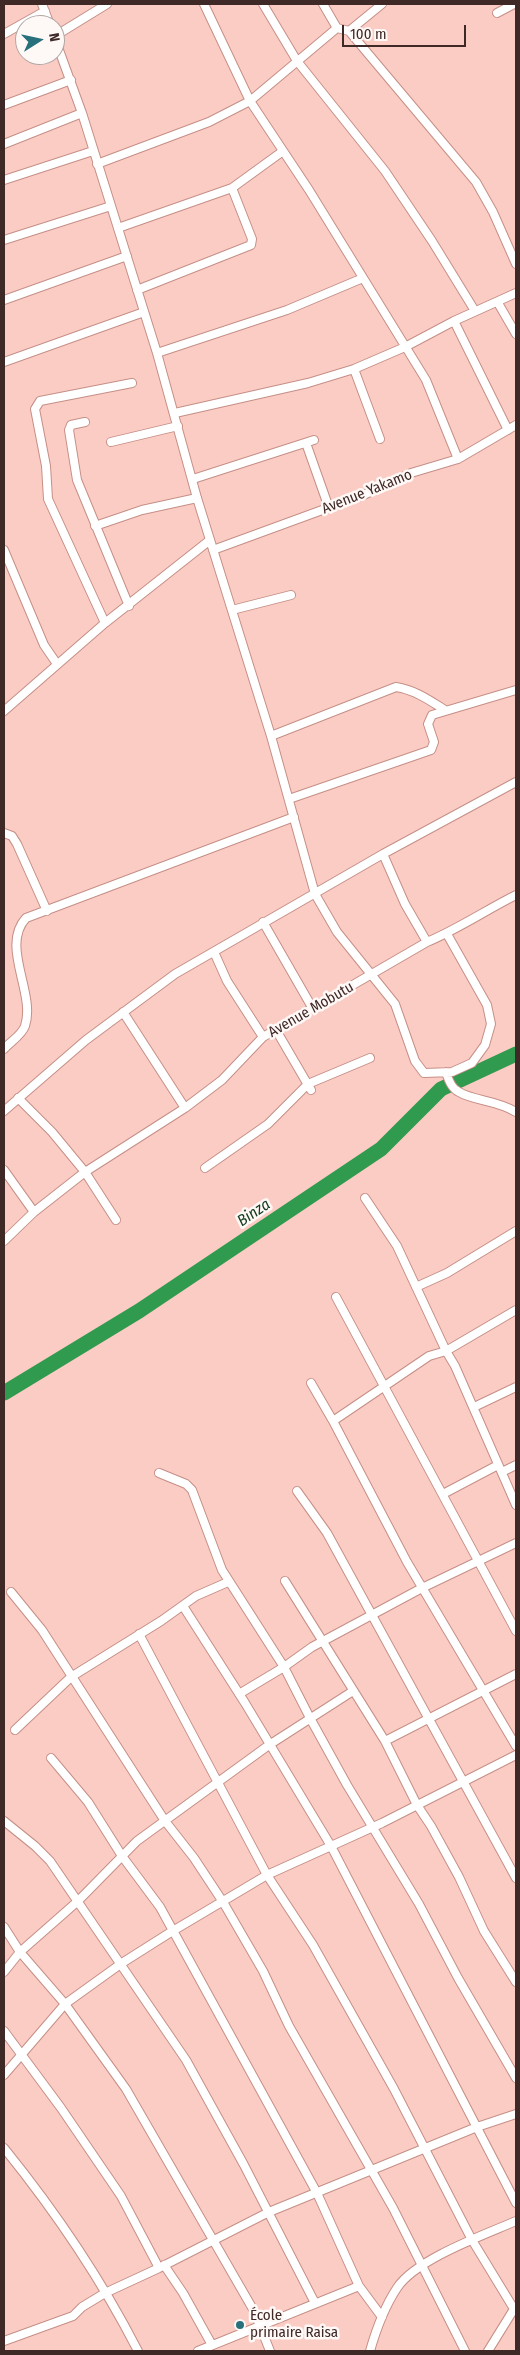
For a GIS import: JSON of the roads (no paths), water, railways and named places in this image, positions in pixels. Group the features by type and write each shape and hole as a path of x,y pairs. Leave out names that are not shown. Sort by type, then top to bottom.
{"street":[{"path":"65,31 107,4"},
{"path":"204,4 250,101 426,380 458,459"},
{"path":"263,4 297,62 385,171 432,241 475,311"},
{"path":"323,4 336,28 350,31 476,182 493,212 516,264"},
{"path":"350,31 382,4"},
{"path":"497,13 514,4"},
{"path":"4,34 43,7"},
{"path":"97,164 209,122 250,101 336,28"},
{"path":"65,64 157,354 197,498 289,799 315,894 328,920 394,1004 418,1067 424,1073 447,1075 472,1063 485,1045 491,1024 487,1005 447,934"},
{"path":"4,106 71,80"},
{"path":"4,144 82,113"},
{"path":"4,180 93,151"},
{"path":"118,228 232,188 283,151"},
{"path":"137,290 251,245 249,231 232,188"},
{"path":"4,240 111,206"},
{"path":"4,300 127,256"},
{"path":"157,354 287,310 363,278"},
{"path":"174,413 308,383 354,369 405,347 475,311 498,303 516,293"},
{"path":"498,303 516,334"},
{"path":"4,362 144,312"},
{"path":"454,322 508,430"},
{"path":"354,369 380,439"},
{"path":"105,623 48,499 46,466 35,409 40,401 132,383"},
{"path":"85,422 71,426 69,430 77,480 94,526 129,606"},
{"path":"111,442 178,426"},
{"name":"Avenue Yakamo","path":"213,550 366,494 411,473 458,459 516,426"},
{"path":"192,479 314,440"},
{"path":"306,443 329,508"},
{"path":"94,526 142,510 197,498"},
{"path":"5,706 105,623 129,606 210,540"},
{"path":"4,550 44,644 57,664"},
{"path":"232,610 291,595"},
{"path":"270,736 396,687 409,689 421,694 445,710"},
{"path":"289,799 431,750 434,742 428,724 432,715 516,690"},
{"path":"4,1109 86,1040 176,974 383,854 516,782"},
{"path":"4,1048 23,1031 26,1018 12,958 10,938 12,930 26,918 294,817"},
{"path":"4,833 12,836 17,844 47,911"},
{"path":"383,854 404,904 427,942"},
{"name":"Avenue Mobutu","path":"4,1241 34,1212 85,1172 185,1108 222,1080 264,1037 427,942 447,934 485,910 516,895"},
{"path":"263,922 313,1009"},
{"path":"214,952 228,980 264,1037"},
{"path":"123,1012 185,1108"},
{"path":"276,1030 310,1087"},
{"path":"204,1168 268,1124 310,1087 370,1058"},
{"path":"447,1075 453,1087 459,1093 498,1103 516,1112"},
{"path":"18,1098 52,1132 85,1172 116,1220"},
{"path":"4,1170 34,1212"},
{"path":"365,1198 397,1246 474,1407 516,1505"},
{"path":"416,1287 447,1273 516,1231"},
{"path":"336,1297 516,1631"},
{"path":"333,1421 384,1389 429,1356 446,1351 516,1310"},
{"path":"311,1383 422,1588 484,1689 516,1746"},
{"path":"474,1407 516,1387"},
{"path":"443,1494 500,1469 516,1465"},
{"path":"159,1473 186,1484 192,1490 214,1553 228,1582 284,1667 310,1718 372,1827 419,1904 458,1978 516,2078"},
{"path":"297,1490 327,1533 516,1878"},
{"path":"239,1694 284,1667 300,1654 422,1588 516,1543"},
{"path":"285,1581 385,1741 417,1805 431,1826 459,1877 484,1931 516,1982"},
{"path":"15,1730 71,1677 196,1596 228,1582"},
{"path":"11,1592 42,1630 165,1821 194,1858 223,1902 263,1971 289,2026 373,2170 465,2351"},
{"path":"183,1606 331,1846 516,2203"},
{"path":"139,1634 268,1875 313,1945 394,2089 472,2240 514,2309 488,2351"},
{"path":"385,1741 516,1674"},
{"path":"4,1972 20,1952 78,1901 137,1841 269,1744 353,1691"},
{"path":"4,2076 65,2004 122,1963 268,1875 372,1827 516,1755"},
{"path":"50,1758 88,1802 122,1856 160,1907 172,1932 317,2193 359,2286 382,2317"},
{"path":"4,1821 50,1861 122,1963 186,2060 269,2212 315,2303"},
{"path":"4,1927 20,1952 65,2004 126,2090 213,2239 261,2326 270,2351"},
{"path":"4,2031 61,2108 121,2196 162,2266 184,2293 212,2345"},
{"path":"4,2341 73,2316 82,2307 105,2293 269,2212 516,2114"},
{"path":"4,2148 46,2200 118,2313 138,2351"},
{"path":"370,2351 382,2317 398,2286 422,2265 516,2221"},
{"path":"198,2351 359,2286"}],"waterway":[{"name":"Binza","path":"4,1393 139,1311 381,1149 441,1089 516,1054"}],"place":[{"name":"École primaire Raisa","path":"240,2325"}]}
